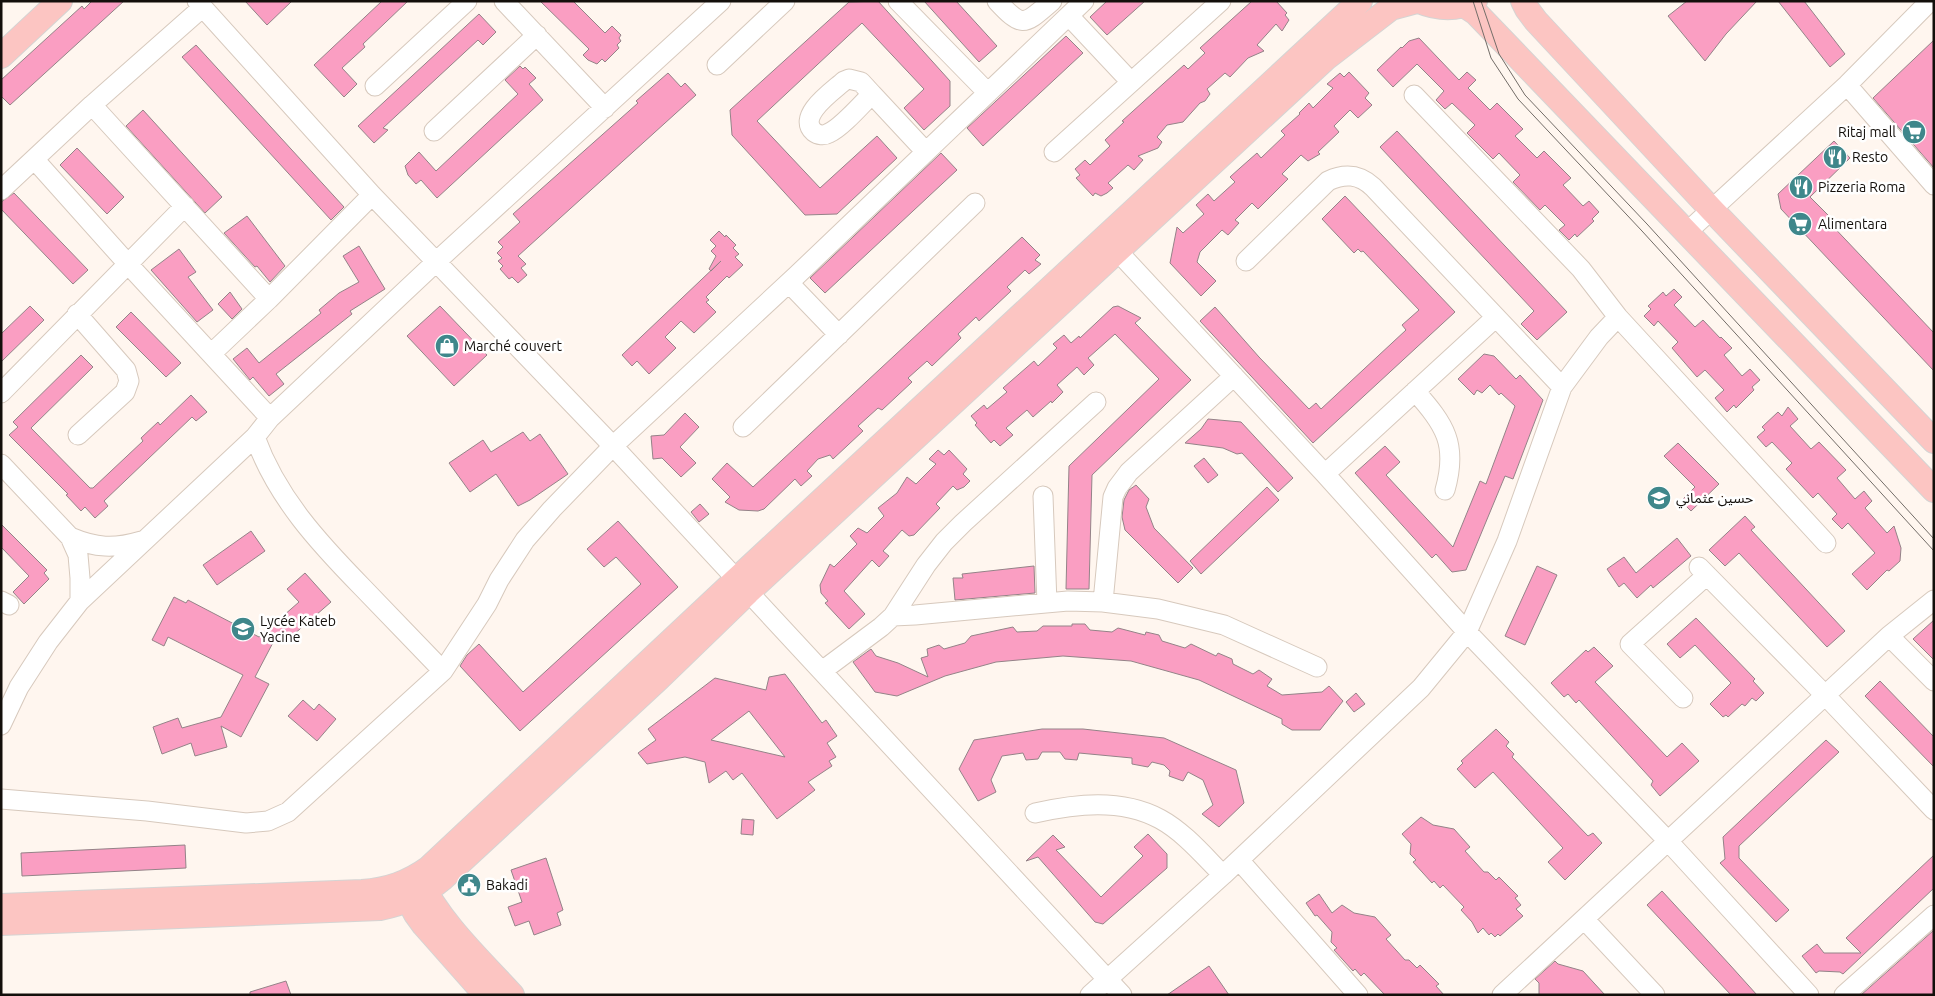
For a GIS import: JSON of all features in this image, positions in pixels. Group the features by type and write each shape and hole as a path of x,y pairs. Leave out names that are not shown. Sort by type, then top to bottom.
{"main road":[{"path":"1,36 38,1"},
{"path":"1,56 60,1"},
{"path":"1112,245 1360,1"},
{"path":"1,923 376,908 392,905 418,886 658,679 742,586 1112,245 1326,58 1391,8 1418,1 1441,8 1470,3 1476,13 1934,490"},
{"path":"1523,1 1536,21 1711,209 1934,441"},
{"path":"418,886 438,927 486,995"},
{"path":"1,906 362,892 418,886 438,896 441,914 438,927"},
{"path":"376,908 438,927 512,995"}],"street":[{"path":"375,86 467,1"},
{"path":"504,1 605,108"},
{"path":"1,725 19,688 48,642 80,601 255,437 270,418 437,261 721,1"},
{"path":"717,65 785,1"},
{"path":"898,1 988,93"},
{"path":"996,1 1012,18 1024,21 1032,18 1052,1"},
{"path":"1,799 127,809 246,823 268,821 279,817 297,805 443,671 487,604 499,580 524,540 613,446 789,283 1084,1"},
{"path":"1054,152 1221,1"},
{"path":"1686,233 1847,85 1930,1"},
{"path":"1,190 200,4 372,195 613,446 1122,995"},
{"path":"1069,16 1131,82"},
{"path":"434,131 536,35"},
{"path":"1847,85 1934,185"},
{"path":"872,94 926,152"},
{"path":"1414,95 1581,270 1618,317 1826,542"},
{"path":"92,105 269,299"},
{"path":"34,160 127,264 270,418"},
{"path":"1246,261 1328,181 1344,176 1352,176 1367,182 1373,187 1562,387"},
{"path":"211,354 269,299 372,195"},
{"path":"743,427 974,203"},
{"path":"1,393 185,206"},
{"path":"1112,245 1325,474 1467,632 1668,841 1809,995"},
{"path":"789,283 839,335"},
{"path":"77,314 126,370 129,381 126,392 78,435"},
{"path":"1090,995 1223,875 1421,688 1467,632 1510,533 1562,387 1599,337 1618,317"},
{"path":"1325,474 1495,318"},
{"path":"1104,602 1112,508 1117,488 1130,472 1234,376"},
{"path":"1415,391 1442,425 1448,441 1451,457 1450,474 1445,490"},
{"path":"822,671 893,616 926,565 944,542 1096,402"},
{"path":"255,437 264,462 279,489 322,545 443,671"},
{"path":"1,464 70,537 78,555 80,601"},
{"path":"1043,496 1047,603"},
{"path":"70,537 86,544 109,548 143,541"},
{"path":"1682,698 1630,644 1703,571 1825,695 1934,810"},
{"path":"1502,995 1889,636 1934,600"},
{"path":"893,616 1047,603 1104,602 1158,609 1224,625 1266,642 1318,667"},
{"path":"1889,636 1934,681"},
{"path":"1035,813 1084,804 1107,804 1133,809 1159,818 1179,832 1223,875"},
{"path":"1239,860 1358,995"},
{"path":"1844,995 1934,915"},
{"path":"1584,919 1655,995"}],"building":[{"path":"92,1 124,1 10,105 1,96 1,80 82,6 84,9"},
{"path":"245,1 292,1 267,25"},
{"path":"382,1 408,1 363,44 365,47 342,68 357,84 344,97 314,65"},
{"path":"540,1 573,1 605,33 612,26 621,35 619,38 621,41 617,45 619,48 605,62 602,59 597,64 588,60 583,55 589,49"},
{"path":"878,1 950,81 950,106 924,130 904,108 924,89 862,23 757,121 820,188 877,136 897,158 837,214 805,215 732,135 730,110 849,2"},
{"path":"924,1 956,1 997,46 979,62"},
{"path":"1107,1 1145,1 1107,35 1090,17"},
{"path":"1252,1 1276,1 1287,13 1285,15 1289,20 1282,31 1276,24 1257,45 1264,51 1248,58 1230,77 1225,73 1207,89 1210,94 1205,101 1200,103 1183,122 1167,125 1157,137 1162,142 1158,148 1138,156 1143,160 1134,170 1128,165 1108,183 1113,188 1107,193 1101,196 1095,193 1093,196 1076,178 1080,175 1075,169 1085,160 1090,165 1110,146 1105,140 1124,122 1122,121 1184,65 1188,69 1205,53 1200,48"},
{"path":"1687,1 1757,1 1726,34 1705,61 1668,16"},
{"path":"1778,1 1804,1 1845,54 1830,67"},
{"path":"479,14 496,32 483,45 478,40 383,128 388,130 374,143 358,126"},
{"path":"1066,36 1083,53 983,146 967,128"},
{"path":"1419,38 1459,80 1467,72 1476,80 1468,88 1490,110 1497,103 1523,129 1515,136 1537,158 1544,151 1571,178 1563,185 1583,206 1589,201 1599,212 1592,219 1594,221 1577,237 1575,234 1569,240 1559,230 1565,225 1545,205 1540,210 1513,182 1520,175 1499,153 1493,159 1467,133 1475,125 1452,103 1445,109 1436,100 1444,91 1417,64 1393,87 1377,70 1401,47 1409,41"},
{"name":"Ritaj mall","path":"1934,40 1934,168 1873,98"},
{"path":"196,45 344,207 331,220 182,57"},
{"path":"520,66 523,69 525,67 536,78 529,84 543,100 437,198 421,180 416,184 408,175 405,166 419,152 436,171 518,94 505,80"},
{"path":"1349,72 1369,93 1365,98 1372,105 1358,118 1350,110 1334,126 1339,132 1318,152 1320,154 1308,161 1301,155 1282,174 1288,179 1258,209 1252,203 1235,220 1239,223 1228,235 1222,230 1200,252 1197,262 1216,281 1201,296 1170,263 1177,227 1183,233 1204,214 1196,205 1208,194 1214,201 1235,182 1230,177 1257,153 1261,158 1285,135 1281,131 1309,103 1313,108 1333,88 1327,84 1340,73 1344,77"},
{"path":"668,73 681,87 685,83 696,95 518,256 526,264 521,268 527,275 518,283 512,277 509,279 500,269 503,266 498,261 502,258 497,253 503,247 498,242 520,222 513,214 638,103 636,101"},
{"path":"143,110 222,197 205,213 126,126"},
{"path":"1397,131 1567,312 1537,340 1521,324 1534,311 1380,147"},
{"path":"1834,141 1850,158 1810,197 1829,216 1826,219 1934,333 1934,371 1781,209 1778,194"},
{"path":"77,148 124,197 107,214 60,165"},
{"path":"941,153 957,170 825,293 810,278"},
{"path":"14,193 88,270 73,284 1,209 1,202"},
{"path":"1345,196 1455,312 1313,443 1200,321 1215,307 1259,357 1309,409 1316,403 1321,409 1406,330 1402,325 1419,310 1363,251 1361,252 1358,249 1354,253 1322,219"},
{"path":"247,216 285,266 270,282 224,233"},
{"path":"719,231 736,245 733,248 739,254 735,257 743,265 729,278 727,276 706,297 709,300 706,302 716,312 694,333 681,321 665,337 676,348 649,374 637,361 632,366 622,355 711,271 709,269 716,256 711,251 716,246 710,240"},
{"path":"1022,237 1040,255 1035,260 1041,264 1029,274 1025,270 1007,287 1011,291 979,321 976,317 958,334 961,338 932,366 927,361 908,378 912,382 882,410 878,408 858,426 863,431 833,459 830,455 818,459 807,471 812,476 801,486 795,479 764,509 758,511 739,510 725,502 730,497 712,479 727,463 753,487"},
{"path":"359,246 385,289 350,311 352,314 276,374 284,384 269,396 253,377 250,380 233,359 247,348 259,363 321,313 319,310 339,293 359,282 343,256"},
{"path":"179,249 196,272 188,277 213,310 197,322 151,270"},
{"path":"1674,289 1682,297 1674,305 1695,327 1703,320 1732,348 1724,355 1742,376 1750,369 1760,380 1752,387 1754,390 1736,408 1734,405 1727,412 1715,398 1724,390 1705,370 1697,377 1672,348 1678,342 1658,321 1654,326 1644,316 1651,309 1648,306 1663,292 1666,296"},
{"path":"230,292 242,309 232,319 218,304"},
{"path":"30,306 44,320 1,362 1,334"},
{"name":"Marché couvert","path":"440,306 487,355 454,386 407,336"},
{"path":"1118,306 1141,318 1135,323 1191,380 1092,475 1089,589 1066,589 1069,466 1159,379 1115,334 1088,358 1094,365 1084,375 1077,367 1057,385 1063,392 1052,403 1051,401 1033,417 1027,410 1006,428 1013,435 1000,446 994,440 991,443 975,425 977,423 971,416 984,405 987,409 1007,392 1003,388 1034,361 1038,366 1057,348 1053,344 1064,335 1071,343 1079,336 1080,338 1113,307"},
{"path":"131,312 181,363 166,377 116,327"},
{"path":"1484,354 1494,356 1516,379 1520,375 1543,400 1513,479 1505,476 1466,570 1452,572 1436,554 1432,558 1355,473 1385,446 1400,462 1386,475 1453,547 1480,481 1486,484 1515,406 1501,393 1499,395 1490,385 1482,393 1477,390 1474,395 1458,379"},
{"path":"81,355 93,367 31,428 90,488 93,488 143,441 141,438 158,422 160,425 191,395 207,412 196,421 192,417 104,501 108,506 95,518 85,507 81,511 66,495 68,494 9,435 18,427 13,422"},
{"path":"1788,407 1798,419 1790,426 1811,449 1819,442 1846,470 1837,478 1855,499 1864,491 1872,501 1865,508 1887,533 1894,526 1901,548 1900,561 1889,571 1887,570 1867,590 1852,574 1875,553 1848,523 1842,529 1832,519 1837,514 1818,493 1813,498 1786,469 1792,463 1772,442 1766,447 1757,437 1765,430 1762,427 1778,412 1782,416"},
{"path":"685,413 699,427 680,447 696,463 681,477 662,458 653,459 651,436 664,435"},
{"path":"1208,419 1241,422 1293,478 1278,492 1242,453 1237,454 1223,448 1185,443 1201,429"},
{"path":"523,432 530,441 540,434 568,474 518,506 496,474 470,492 449,463 483,440 491,452"},
{"path":"1678,443 1719,484 1691,511 1681,501 1695,487 1664,456"},
{"path":"938,450 944,455 949,450 967,469 963,474 970,481 964,487 957,490 953,486 936,504 940,508 914,535 909,536 902,530 883,551 889,556 879,567 872,560 844,591 865,614 849,629 825,603 828,601 821,593 820,585 830,564 834,567 857,544 850,536 858,528 867,533 884,516 878,508 897,493 907,477 916,484 936,464 929,459"},
{"path":"1204,458 1218,475 1208,483 1194,466"},
{"path":"1136,485 1149,499 1146,507 1154,528 1193,568 1178,583 1125,530 1122,517 1124,500 1129,490"},
{"path":"1267,487 1279,500 1201,574 1190,561"},
{"path":"700,504 709,514 699,522 691,512"},
{"path":"1745,516 1755,527 1751,530 1845,631 1827,647 1739,553 1725,566 1709,550"},
{"path":"618,521 678,587 520,731 460,666 467,655 479,644 523,692 641,584 616,557 604,567 587,549"},
{"path":"1,524 47,570 44,573 49,579 24,604 13,592 29,576 1,547"},
{"path":"251,531 265,551 217,585 203,565"},
{"path":"1677,538 1691,556 1653,588 1651,585 1637,598 1624,583 1619,587 1607,569 1624,557 1636,573"},
{"path":"1034,566 1035,593 955,600 953,578 963,578 962,574"},
{"path":"1537,566 1557,575 1525,645 1505,636"},
{"path":"305,573 331,602 285,642 278,633 255,677 269,684 241,737 221,726 227,747 195,756 191,743 162,754 153,727 178,718 182,728 221,717 243,675 168,637 164,646 152,640 174,597 186,603 188,600 259,637 299,602 287,589"},
{"path":"1696,618 1755,679 1753,681 1764,693 1756,701 1752,698 1745,706 1742,704 1728,717 1726,715 1723,717 1710,704 1731,683 1695,645 1680,658 1667,644"},
{"path":"1934,620 1934,660 1913,639"},
{"path":"1072,624 1085,624 1090,630 1112,632 1118,628 1145,635 1146,632 1159,635 1162,641 1185,648 1191,644 1216,656 1218,653 1232,659 1233,664 1253,674 1259,670 1272,679 1267,686 1282,695 1322,692 1329,686 1343,701 1320,730 1292,730 1282,724 1282,719 1199,680 1131,661 1063,656 996,662 945,676 897,696 875,692 853,662 871,649 876,656 898,663 928,677 921,658 928,656 927,649 939,645 944,649 965,643 971,636 1013,627 1017,632 1037,631 1043,626 1072,626"},
{"path":"1594,647 1613,666 1595,682 1667,757 1682,743 1699,761 1660,796 1651,785 1653,781 1579,700 1576,703 1568,694 1564,697 1551,683 1586,650 1588,652"},
{"path":"785,674 822,723 826,720 837,736 827,743 836,757 829,761 832,766 808,782 815,790 777,819 742,773 733,780 726,771 709,783 705,762 685,757 647,764 638,753 656,740 648,729 715,678 766,690 769,677","holes":["749,711 785,757 711,740"]},
{"path":"1880,681 1934,737 1934,767 1865,696"},
{"path":"1356,693 1365,704 1354,712 1346,702"},
{"path":"303,700 314,710 319,704 336,719 317,741 288,716"},
{"path":"1042,729 1083,729 1164,738 1236,770 1244,803 1219,827 1202,814 1213,805 1203,780 1188,772 1183,781 1169,776 1170,771 1164,765 1152,762 1148,767 1132,764 1132,758 1079,753 1077,760 1065,759 1060,752 1042,752 1038,759 1026,760 1023,753 1002,756 991,780 996,792 978,801 959,769 974,740"},
{"path":"1496,729 1509,742 1506,746 1514,754 1512,757 1588,836 1593,833 1602,843 1565,880 1548,862 1563,848 1493,772 1475,788 1457,769 1463,763 1461,761"},
{"path":"1826,740 1839,752 1739,846 1739,858 1789,910 1776,922 1720,863 1725,859 1723,837"},
{"path":"1421,817 1433,825 1454,829 1470,847 1465,851 1484,872 1488,872 1496,880 1499,877 1518,896 1515,898 1521,905 1516,909 1523,916 1500,936 1498,934 1495,937 1491,933 1489,935 1483,928 1478,933 1472,922 1461,910 1464,907 1443,885 1440,888 1434,881 1432,883 1413,862 1416,860 1410,854 1411,844 1402,834"},
{"path":"742,819 754,820 753,835 741,834"},
{"path":"1148,834 1167,854 1167,868 1103,924 1095,922 1038,857 1026,861 1053,835 1065,847 1056,850 1101,897 1143,856 1134,847"},
{"path":"185,845 186,868 22,876 21,853"},
{"path":"1934,855 1934,888 1843,974 1840,972 1819,971 1816,973 1802,956 1817,944 1824,953 1861,953 1846,938"},
{"path":"546,858 563,910 557,913 561,925 534,935 529,921 515,926 508,907 522,902 511,870"},
{"path":"1662,891 1757,995 1731,995 1647,905"},
{"path":"1319,894 1332,913 1342,905 1354,913 1375,917 1391,935 1386,939 1405,960 1409,960 1417,968 1420,965 1439,984 1436,986 1444,995 1385,995 1364,973 1361,976 1355,969 1353,971 1334,950 1337,948 1331,942 1332,932 1317,915 1315,916 1306,903"},
{"path":"1934,930 1934,995 1861,995"},
{"path":"1555,961 1558,964 1583,971 1605,995 1539,995 1539,983 1535,979"},
{"path":"1209,966 1229,995 1167,995"},
{"path":"286,981 291,995 250,995 250,992"}],"tram line":[{"path":"1473,1 1491,58 1518,99 1642,231 1934,551"},
{"path":"1481,1 1499,54 1525,95 1647,224 1934,539"}],"place":[{"name":"Ritaj mall","path":"1914,132"},
{"name":"Resto","path":"1835,157"},
{"name":"Pizzeria Roma","path":"1801,187"},
{"name":"Alimentara","path":"1800,224"},
{"name":"Marché couvert","path":"447,346"},
{"name":"حسين عثماني","path":"1659,498"},
{"name":"Lycée Kateb Yacine","path":"243,629"},
{"name":"Bakadi","path":"469,885"}]}
